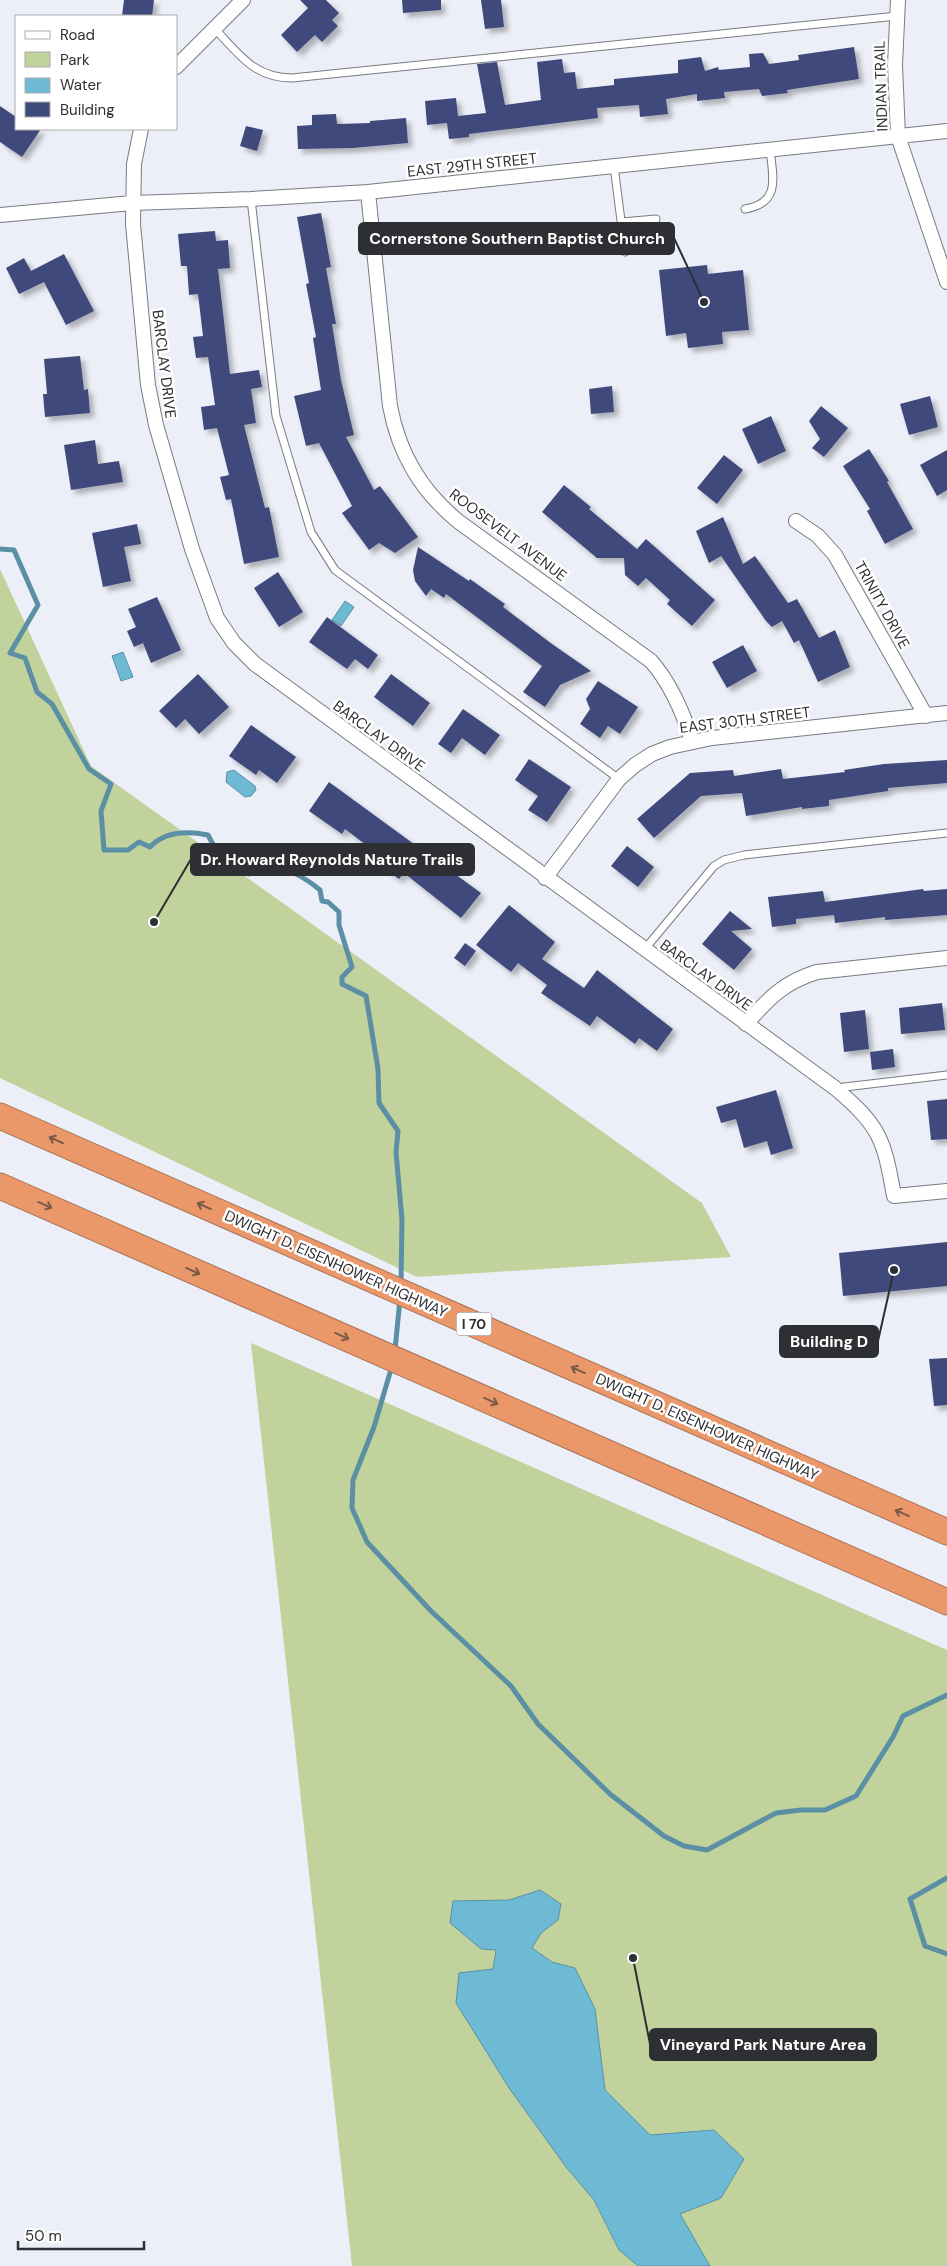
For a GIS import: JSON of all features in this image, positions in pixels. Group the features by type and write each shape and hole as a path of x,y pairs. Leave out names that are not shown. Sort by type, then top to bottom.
{"highway":[{"name":"DWIGHT D. EISENHOWER HIGHWAY","path":"0,1116 947,1532"},
{"path":"0,1186 947,1602"}],"street":[{"path":"178,65 242,0"},
{"name":"INDIAN TRAIL","path":"898,0 894,65 898,136 947,282"},
{"name":"BARCLAY DRIVE","path":"141,130 134,164 132,203 148,385 156,425 192,549 217,618 234,643 254,664 835,1088 859,1108 877,1132 888,1163 894,1196 947,1191"},
{"name":"EAST 29TH STREET","path":"0,215 132,203 251,199 368,192 947,131"},
{"name":"ROOSEVELT AVENUE","path":"368,192 390,406 399,439 412,469 433,498 459,522 650,661 669,684 686,720 692,741"},
{"name":"TRINITY DRIVE","path":"796,521 818,536 835,555 926,716"},
{"name":"EAST 30TH STREET","path":"545,878 619,780 652,754 692,741 947,713"},
{"path":"746,1024 782,986 817,972 947,958"}],"lane":[{"path":"214,28 256,69 266,75 292,78 897,16"},
{"path":"746,209 763,203 769,198 773,190 770,150"},
{"path":"614,166 625,252"},
{"path":"251,199 276,416 311,532 335,570 619,780"},
{"path":"622,222 656,219"},
{"path":"644,950 703,878 714,866 724,860 744,855 947,833"},
{"path":"835,1088 947,1075"}],"green space":[{"path":"0,569 91,766 702,1203 731,1257 417,1277 0,1078"},
{"path":"251,1343 947,1650 947,2266 352,2266"}],"water":[{"path":"345,601 354,607 341,626 332,620"},
{"path":"123,652 133,677 121,681 112,656"},
{"path":"234,770 255,786 256,790 251,796 245,797 226,782 227,772"},
{"path":"540,1890 561,1904 558,1920 541,1933 532,1948 552,1962 575,1968 595,2009 605,2090 650,2135 714,2130 744,2159 721,2198 680,2214 710,2266 638,2266 619,2250 594,2200 566,2167 509,2088 456,2003 459,1973 493,1969 496,1950 481,1949 450,1923 453,1901 509,1900"}],"building":[{"path":"124,0 154,0 152,15 122,15"},
{"path":"300,0 326,0 339,13 332,20 338,26 322,42 315,35 297,52 281,35 308,8"},
{"path":"402,0 441,0 441,10 403,13"},
{"path":"481,0 501,0 504,27 485,29"},
{"path":"854,47 859,79 787,90 788,93 762,96 759,89 724,92 725,98 697,101 697,94 666,99 668,114 640,117 639,105 597,108 598,118 469,134 469,137 449,139 447,123 427,125 425,101 456,98 458,116 486,113 477,64 497,62 505,105 541,100 537,62 562,59 564,73 575,72 577,89 614,85 614,79 678,73 678,60 701,57 705,71 718,67 719,70 750,67 749,54 763,53 769,64 799,60 798,55"},
{"path":"0,106 15,116 15,130 40,130 22,157 0,142"},
{"path":"336,114 337,124 370,123 370,121 406,118 408,143 353,148 298,149 297,126 312,125 312,115"},
{"path":"246,126 263,130 257,151 240,146"},
{"path":"321,213 331,267 326,268 336,324 332,324 341,380 354,435 346,437 374,490 380,486 418,537 395,553 379,543 369,550 342,513 352,506 319,443 306,446 294,396 321,390 313,338 316,337 306,284 309,283 297,217"},
{"path":"215,231 216,241 228,240 230,268 218,269 230,374 259,370 262,387 251,389 256,423 244,425 265,508 269,507 279,557 244,564 231,499 226,500 220,477 229,475 217,428 204,430 201,407 215,405 208,357 196,358 193,337 203,336 198,294 189,295 187,266 181,266 178,234"},
{"path":"64,254 94,311 66,325 44,282 19,294 6,268 24,258 31,271"},
{"path":"707,265 708,274 743,270 749,330 722,332 723,344 688,348 686,333 666,336 659,270"},
{"path":"80,356 84,390 88,389 90,413 45,417 43,394 47,394 44,359"},
{"path":"612,386 614,412 591,414 589,389"},
{"path":"930,396 938,427 909,435 900,404"},
{"path":"821,406 848,428 824,457 812,448 820,439 809,421"},
{"path":"771,416 786,451 758,464 742,429"},
{"path":"95,440 98,464 119,461 123,482 71,490 64,445"},
{"path":"869,449 889,481 887,482 913,529 885,544 867,511 870,509 843,466"},
{"path":"947,450 947,490 937,496 920,465"},
{"path":"724,455 743,470 717,504 697,488"},
{"path":"564,485 591,507 589,509 637,549 646,539 715,600 692,626 667,604 670,600 646,578 638,586 625,575 624,558 597,558 542,512"},
{"path":"723,517 743,564 755,556 788,603 797,599 819,638 835,630 850,667 818,682 799,640 794,643 782,621 772,627 766,621 721,556 709,563 696,531"},
{"path":"137,524 141,544 124,547 131,581 103,587 92,533"},
{"path":"418,547 469,581 470,579 505,604 503,607 591,671 560,685 545,707 523,692 542,666 446,594 444,598 431,589 426,596 415,581 413,570"},
{"path":"278,572 303,612 279,627 254,588"},
{"path":"157,597 181,650 151,663 143,643 134,647 127,631 136,627 128,609"},
{"path":"327,617 378,655 368,669 355,659 347,669 309,642"},
{"path":"743,645 757,671 727,688 712,662"},
{"path":"198,674 229,707 199,734 185,719 176,728 159,711"},
{"path":"391,674 430,703 413,726 374,697"},
{"path":"598,681 638,707 620,734 608,726 600,738 580,724 590,709 586,699"},
{"path":"463,709 500,735 485,755 462,738 451,753 438,744"},
{"path":"251,725 296,757 277,783 259,770 256,775 229,756"},
{"path":"529,759 571,787 547,822 528,810 538,796 515,780"},
{"path":"947,760 947,783 888,788 888,791 829,800 829,806 802,809 802,807 746,816 742,793 701,796 654,838 637,819 690,773 733,770 734,776 781,769 783,779 845,772 844,770 884,764"},
{"path":"329,782 481,893 461,918 404,873 399,879 369,857 374,851 345,829 342,834 309,811"},
{"path":"627,846 654,867 638,887 611,866"},
{"path":"923,889 924,891 947,889 947,915 885,920 885,917 835,923 834,915 796,919 796,924 772,927 768,897 823,891 825,902"},
{"path":"509,905 555,942 542,959 584,988 597,970 673,1029 657,1051 639,1038 635,1044 597,1016 590,1026 541,993 547,985 518,963 511,972 476,945"},
{"path":"730,911 752,929 731,931 752,949 734,970 702,944"},
{"path":"465,943 476,951 465,966 454,958"},
{"path":"942,1003 945,1030 901,1034 899,1008"},
{"path":"865,1010 869,1049 844,1052 840,1013"},
{"path":"893,1049 895,1067 872,1070 870,1052"},
{"path":"776,1090 793,1148 771,1155 767,1141 744,1148 736,1119 721,1123 716,1107"},
{"path":"947,1099 947,1139 931,1140 927,1101"},
{"path":"947,1242 947,1286 843,1296 839,1253"},
{"path":"947,1358 947,1405 934,1406 929,1359"}],"waterway":[{"path":"0,549 14,550 38,605 10,653 25,658 37,692 52,704 89,769 111,784 101,811 104,850 128,850 139,842 150,847 170,835 185,833 208,835 217,852 249,874 271,866 286,869 309,881 320,890 322,901 328,902 339,912 339,925 352,967 342,977 342,984 366,996 378,1069 379,1103 398,1131 396,1152 402,1220 401,1283"},
{"path":"395,1350 400,1299"},
{"path":"392,1366 374,1427 353,1480 352,1508 367,1542 431,1611 511,1686 538,1724 610,1794 664,1836 684,1846 707,1850 776,1813 825,1810 856,1796 893,1737 903,1716 947,1695"},
{"path":"947,1878 910,1899 925,1946 947,1954"}],"place":[{"name":"Cornerstone Southern Baptist Church","path":"704,302"},
{"name":"Dr. Howard Reynolds Nature Trails","path":"154,922"},
{"name":"Building D","path":"894,1270"},
{"name":"Vineyard Park Nature Area","path":"633,1958"}]}
